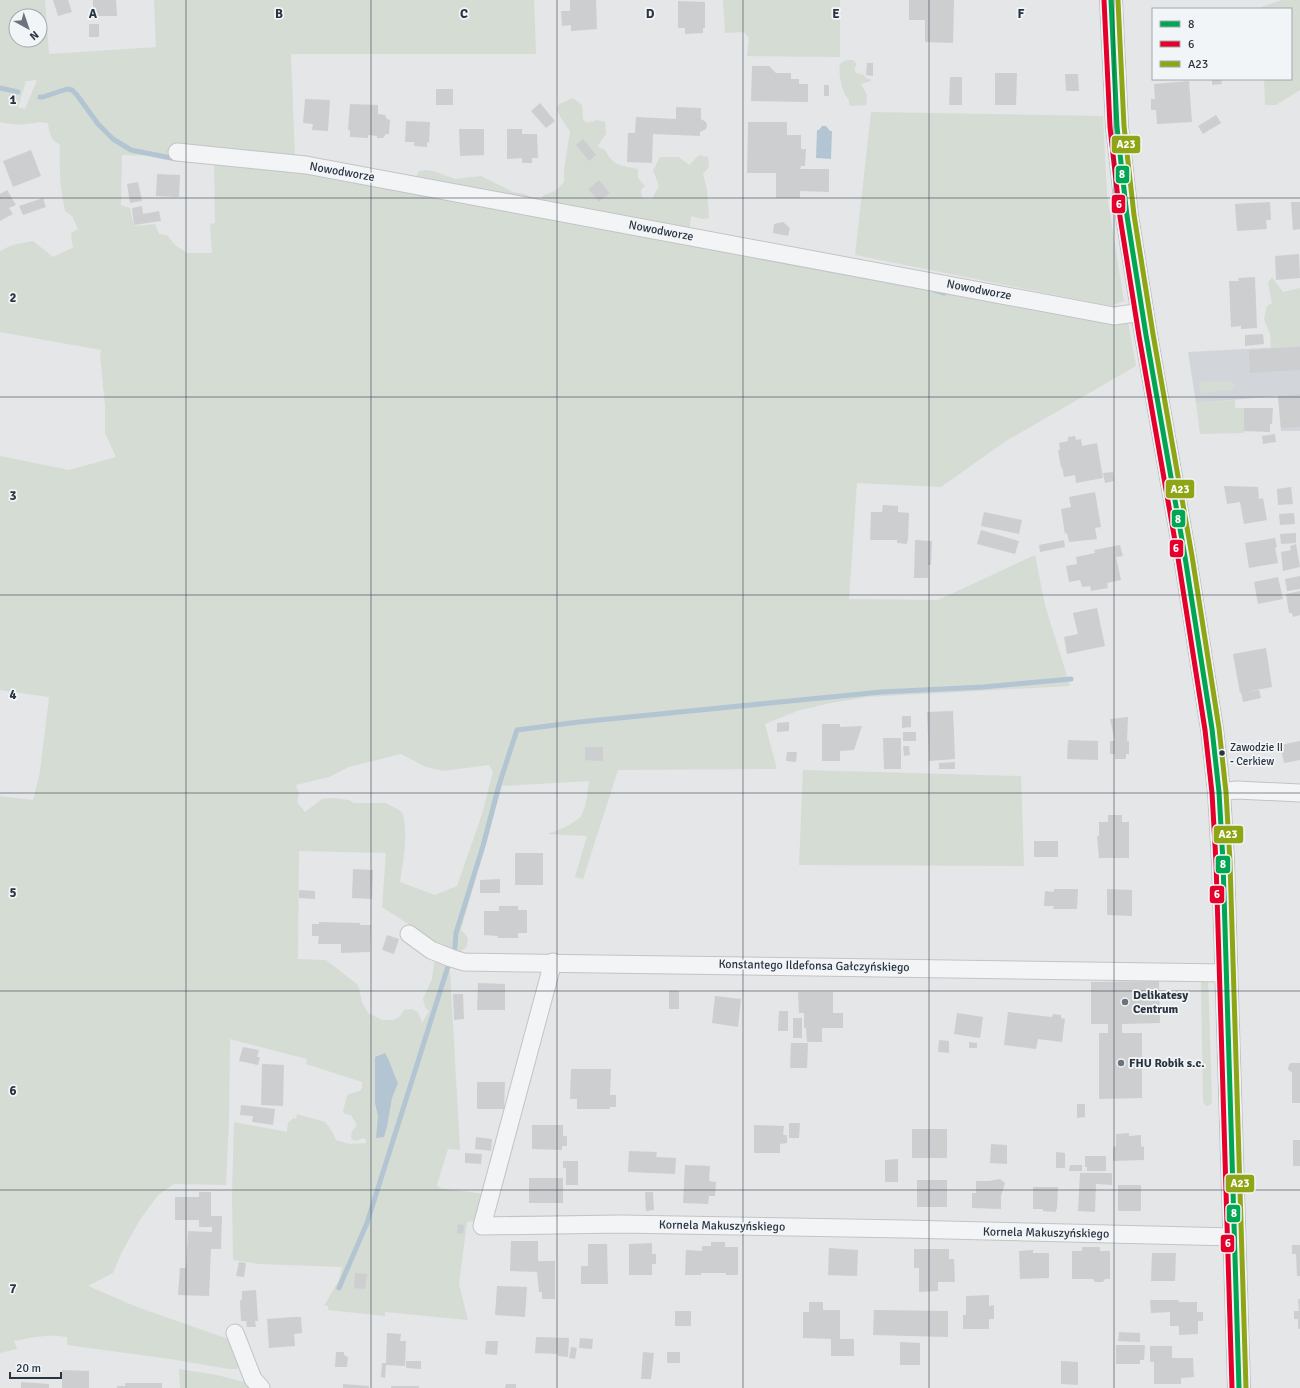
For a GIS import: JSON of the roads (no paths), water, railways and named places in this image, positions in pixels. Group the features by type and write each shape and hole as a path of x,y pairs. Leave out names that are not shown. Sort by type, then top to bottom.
{"main road":[{"path":"1111,0 1117,128 1127,216 1142,312 1185,557 1212,730 1219,792 1227,973 1239,1388"}],"street":[{"name":"Nowodworze","path":"177,152 306,165 1114,316 1142,312"},
{"path":"1219,792 1237,790 1300,793"},
{"name":"Konstantego Ildefonsa Gałczyńskiego","path":"409,934 431,950 464,962 552,962 1227,973"},
{"name":"Kornela Makuszyńskiego","path":"552,962 482,1226 621,1224 921,1229 1234,1237"},
{"path":"235,1333 253,1379 261,1388"}],"water":[{"path":"822,126 826,126 830,131 832,131 831,159 816,158 817,130 819,130"},
{"path":"385,1053 398,1083 392,1098 384,1137 376,1138 378,1116 375,1103 375,1057"}],"waterway":[{"path":"0,88 18,92"},
{"path":"40,97 67,89 72,90 98,124 113,139 131,150 176,159"},
{"path":"934,290 944,293"},
{"path":"452,956 455,947 456,933 483,846 499,785 517,730 579,722 881,692 983,687 1071,679"},
{"path":"339,1288 367,1223 450,960"}],"place":[{"name":"Zawodzie II - Cerkiew","path":"1222,753"},
{"name":"Delikatesy Centrum","path":"1125,1002"},
{"name":"FHU Robik s.c.","path":"1121,1063"}]}
